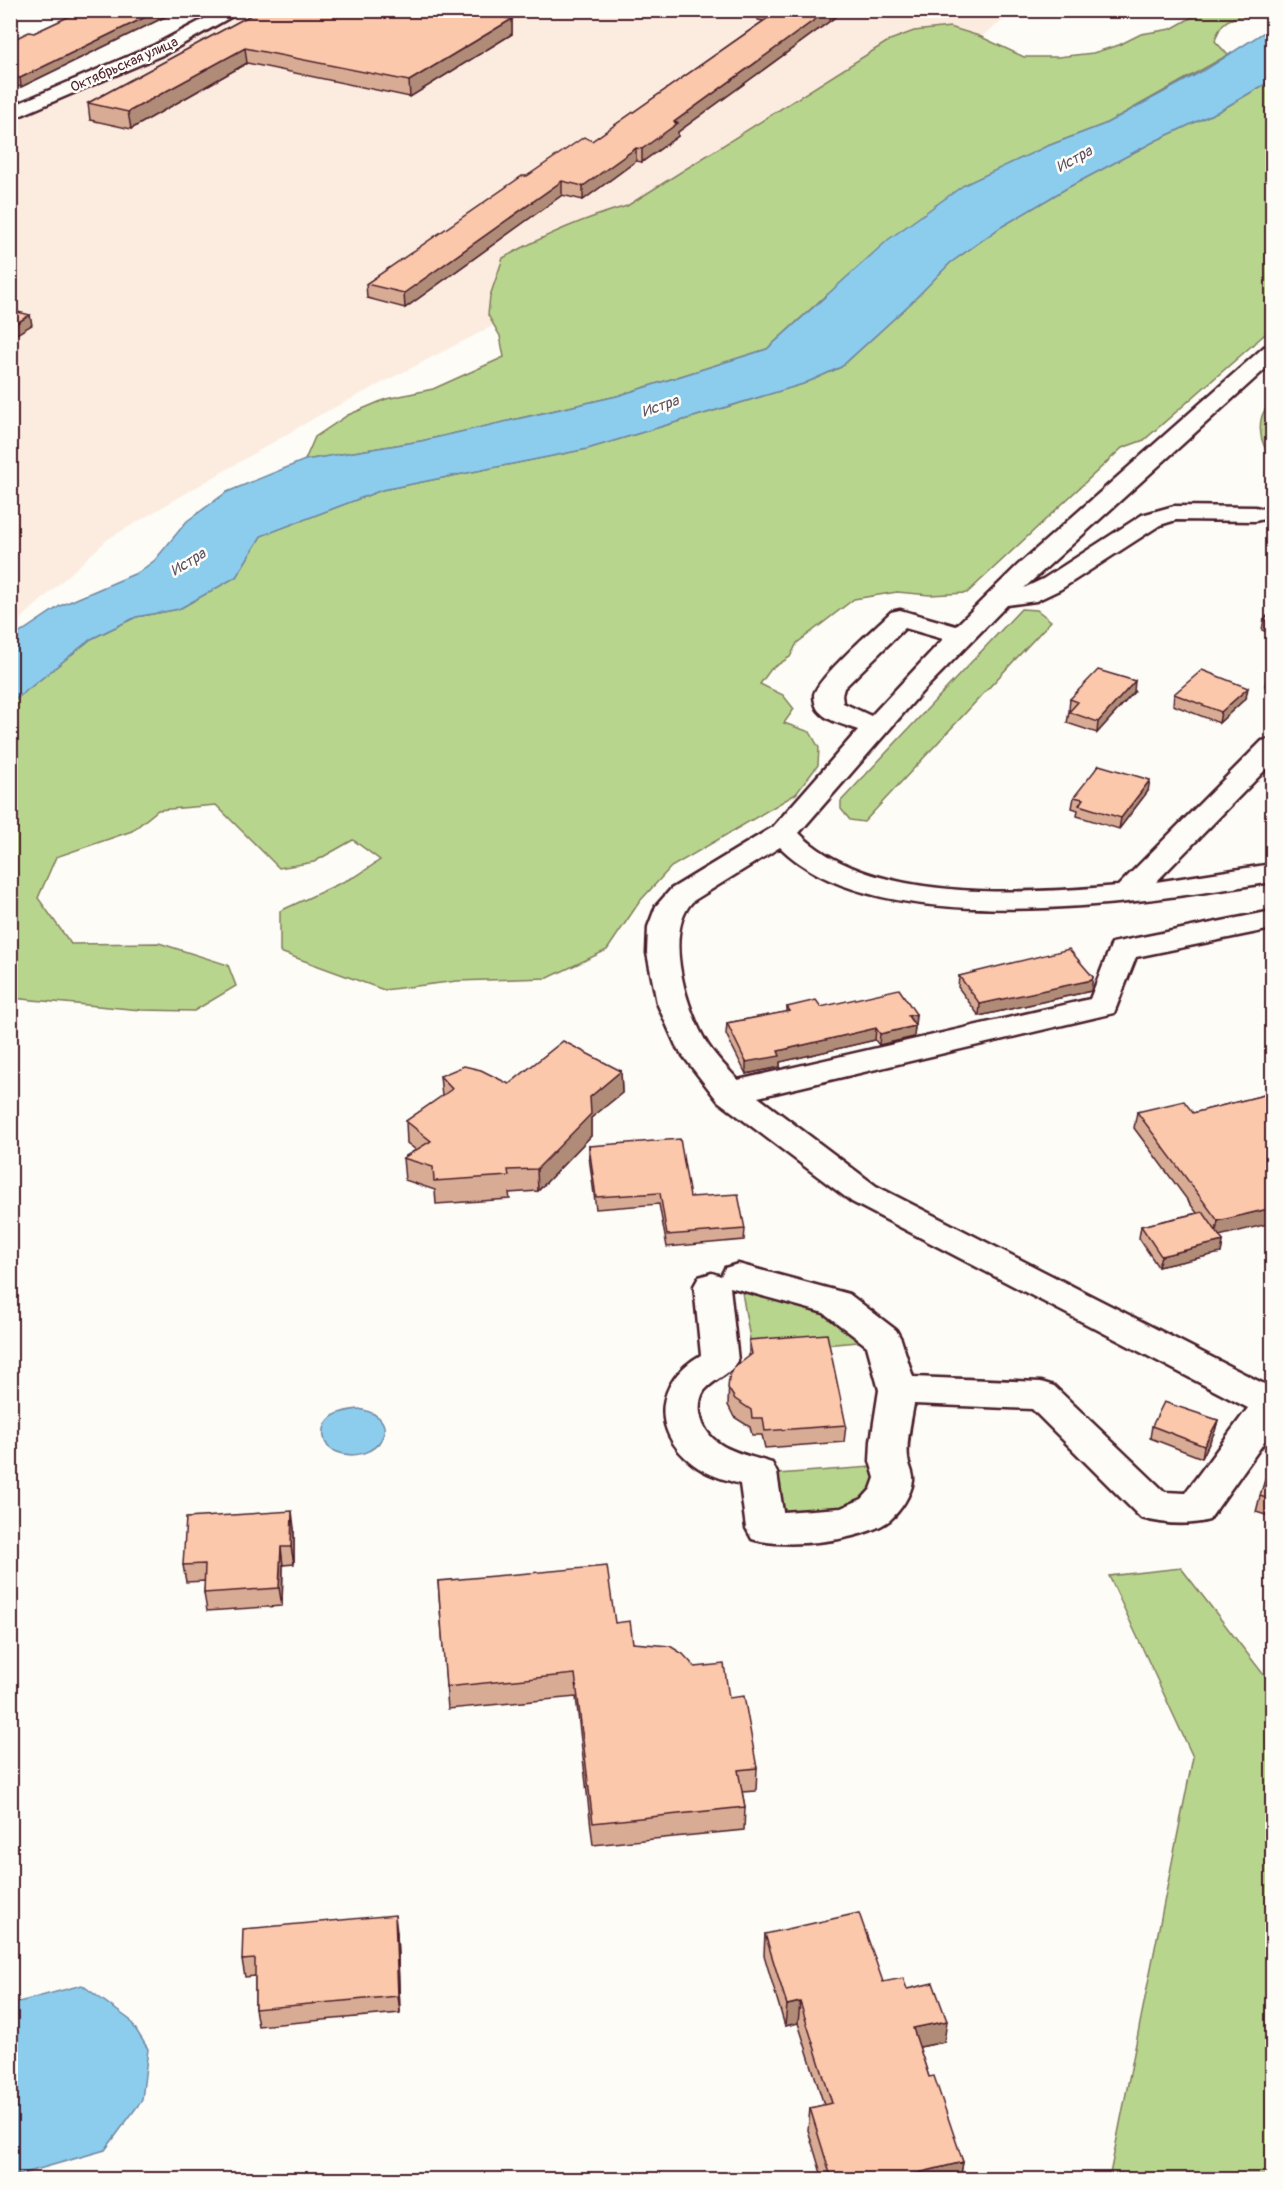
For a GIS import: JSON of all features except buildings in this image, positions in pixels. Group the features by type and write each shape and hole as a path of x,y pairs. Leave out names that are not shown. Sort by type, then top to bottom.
{"street":[{"name":"Октябрьская улица","path":"10,114 161,49 235,10"},
{"path":"898,1390 1041,1396 1155,1507 1195,1509 1272,1404 864,1194 730,1093 693,1048 673,1003 662,953 663,927 671,906 682,896 783,833 911,687 1027,570 1272,352"},
{"path":"999,598 1027,596 1052,584 1151,520 1174,513 1255,514"},
{"path":"876,727 841,714 830,707 828,695 832,685 900,618 961,636"},
{"path":"1127,894 1272,747"},
{"path":"783,833 794,846 833,870 889,889 952,896 1029,898 1127,894 1272,873"},
{"path":"730,1093 1102,1006 1123,950 1272,920"},
{"path":"725,1282 836,1303 884,1340 898,1390 889,1459 894,1479 887,1497 873,1512 841,1524 766,1528 758,1473 735,1468 713,1459 695,1443 684,1427 682,1406 686,1389 700,1372 720,1361 725,1282"}],"shaded area":[{"path":"250,11 1016,11 811,162 318,416 108,539 11,628 11,122 169,53"}],"green space":[{"path":"1177,11 1263,11 1233,18 1222,25 1215,41 1228,55 1105,124 1045,147 824,297 767,349 617,396 421,441 305,460 315,437 348,415 386,399 433,389 504,357 500,336 488,315 490,296 503,258 564,228 627,206 890,40 914,31 950,27 979,36 1024,57 1058,57 1093,53 1119,45 1141,34 1171,29 1196,15"},
{"path":"1272,80 1272,328 1144,440 1122,448 967,593 930,595 897,592 854,599 797,643 790,657 771,669 760,684 783,695 794,709 784,723 810,732 819,748 818,765 796,794 671,867 640,901 607,950 548,978 457,981 384,990 280,952 280,911 358,875 380,860 353,840 314,862 279,868 216,805 158,810 132,831 56,857 38,898 71,944 159,943 228,965 236,986 194,1011 141,1010 11,998 11,703 91,639 136,617 179,609 236,577 261,536 382,490 587,449 803,384 841,367 912,302 950,263 1001,227 1067,188 1157,140 1221,110"},
{"path":"1272,403 1272,457 1267,452 1260,430 1263,414"},
{"path":"1021,609 1037,610 1051,621 864,822 850,820 841,809 841,801"},
{"path":"741,1286 831,1312 853,1329 858,1342 752,1351"},
{"path":"884,1466 863,1510 769,1521 764,1475"},
{"path":"1181,1568 1267,1679 1272,1678 1272,2179 1109,2179 1193,1757 1109,1576"}],"water":[{"name":"Истра","path":"1272,27 1272,80 1221,110 1157,140 1067,188 1001,227 950,263 912,302 841,367 803,384 587,449 382,490 261,536 236,577 179,609 136,617 91,639 11,703 11,639 60,606 139,572 155,560 187,521 227,492 305,460 421,441 617,396 767,349 889,239 964,185 1045,147 1105,124 1208,68"},
{"path":"359,1409 374,1414 382,1422 384,1431 381,1440 364,1453 351,1455 337,1452 325,1441 325,1425 328,1420 339,1413"},
{"path":"82,1985 130,2020 148,2049 142,2100 105,2150 11,2177 11,2004"}]}
